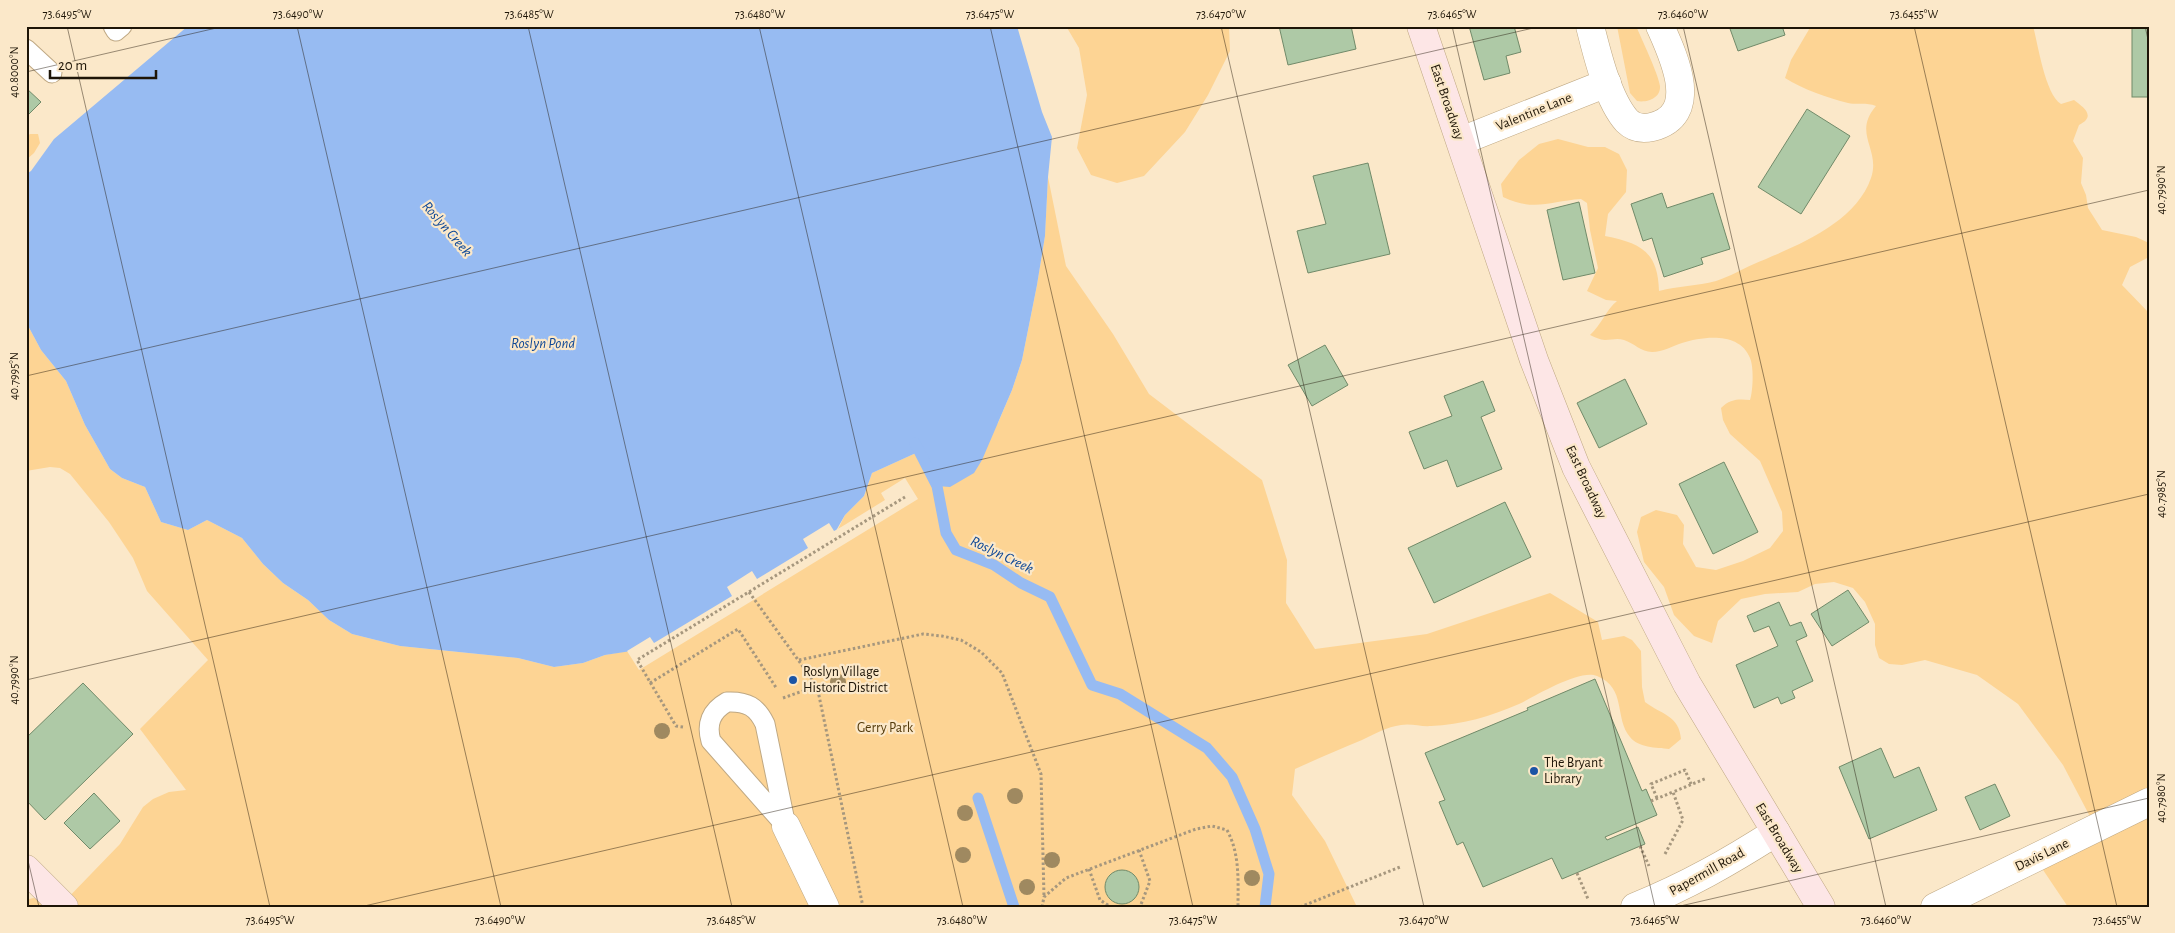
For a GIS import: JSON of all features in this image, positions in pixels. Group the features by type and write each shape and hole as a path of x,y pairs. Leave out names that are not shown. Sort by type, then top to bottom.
{"main road":[{"name":"East Broadway","path":"1421,26 1534,360 1576,467 1687,684 1821,907"},
{"path":"26,869 64,907"}],"street":[{"path":"1590,26 1607,83 1620,112 1629,123 1638,128 1646,128 1666,122 1676,111 1680,91 1676,62 1660,26"},
{"name":"Valentine Lane","path":"1461,142 1607,83"},
{"name":"Davis Lane","path":"1935,907 2149,802"},
{"path":"786,826 824,907"},
{"name":"Papermill Road","path":"1635,907 1676,899 1720,867 1776,832"}],"lane":[{"path":"113,26 116,31 122,26"},
{"path":"26,49 52,73"},
{"path":"727,702 750,704 760,714 768,736 786,826 711,741 708,730 710,719 717,708 727,702"}],"path":[{"path":"708,730 676,726 637,660 905,497"},
{"path":"749,592 757,606 817,686 863,907"},
{"path":"650,683 738,629 784,699 817,686"},
{"path":"798,660 923,634 961,640 981,652 1002,673 1041,774 1044,897 1042,907"},
{"path":"1657,798 1651,784 1685,770 1691,784"},
{"path":"1651,801 1715,774"},
{"path":"1665,854 1683,820 1673,792"},
{"path":"1044,897 1066,878 1196,829 1212,826 1227,830 1234,842 1238,866 1238,907"},
{"path":"1640,846 1648,864"},
{"path":"1139,850 1150,881 1140,907"},
{"path":"1300,907 1400,867"},
{"path":"1089,869 1100,900 1111,907"},
{"path":"1577,873 1588,899"}],"green space":[{"path":"1066,26 1229,26 1230,51 1208,95 1185,132 1144,176 1117,183 1091,175 1077,148 1087,95 1079,48"},
{"path":"1617,26 1636,26 1659,80 1660,90 1653,99 1637,101 1630,93"},
{"path":"1811,26 2033,26 2046,80 2055,99 2061,104 2074,100 2088,115 2084,122 2079,125 2073,141 2083,158 2081,183 2086,195 2088,208 2102,230 2136,237 2149,243 2149,257 2130,267 2122,285 2149,313 2149,907 2068,907 2035,858 2096,828 2063,765 2018,704 1977,675 1925,660 1902,665 1889,664 1879,658 1875,645 1875,624 1865,602 1853,588 1834,582 1815,584 1798,592 1765,594 1741,599 1718,621 1712,643 1694,636 1674,615 1664,587 1644,562 1637,532 1641,517 1656,510 1677,515 1684,525 1683,544 1696,567 1716,570 1743,561 1770,548 1783,531 1782,512 1760,461 1730,434 1723,420 1721,408 1724,405 1734,400 1750,400 1753,379 1750,358 1738,344 1720,338 1700,339 1652,352 1644,351 1624,340 1603,340 1590,335 1617,301 1606,300 1587,291 1598,268 1590,230 1587,203 1581,199 1533,205 1503,197 1501,184 1519,160 1539,144 1558,139 1588,147 1605,147 1619,154 1627,170 1626,192 1608,214 1605,236 1628,242 1645,251 1655,267 1659,291 1716,281 1822,232 1852,208 1863,194 1871,178 1873,158 1866,125 1869,116 1876,106 1832,99 1785,78 1791,60"},
{"path":"30,134 38,134 40,143 34,153 26,160 26,137"},
{"name":"Gerry Park","path":"1048,177 1066,266 1113,334 1149,394 1262,480 1287,560 1286,603 1315,649 1427,634 1550,593 1598,622 1602,640 1624,636 1632,640 1641,651 1642,687 1645,702 1673,720 1680,731 1681,739 1669,749 1637,743 1625,729 1613,688 1597,676 1589,675 1569,680 1519,704 1476,719 1454,724 1391,727 1295,769 1292,795 1325,841 1357,907 26,907 26,900 33,898 62,904 120,844 143,807 153,799 169,792 186,790 140,729 208,660 147,591 133,558 109,522 70,474 60,468 50,467 26,471 26,322 41,350 66,381 85,425 110,469 122,478 145,487 161,522 188,530 207,520 242,538 263,564 283,583 308,600 329,620 352,634 400,646 518,658 554,667 583,663 605,655 627,651 639,670 918,499 905,478 881,493 885,500 838,529 845,515 864,496 872,473 916,453 925,457 929,476 998,423 1022,360 1045,236"}],"water":[{"name":"Roslyn Pond","path":"188,26 1017,26 1042,112 1052,137 1045,236 1022,360 1012,390 982,460 974,473 950,487 937,486 929,476 925,457 916,453 872,473 864,496 845,515 833,536 651,648 605,655 583,663 554,667 518,658 400,646 352,634 329,620 308,600 283,583 263,564 242,538 207,520 188,530 161,522 145,487 122,478 110,469 85,425 66,381 41,350 26,322 26,174 31,171 54,139"}],"pier":[{"path":"829,523 834,531 842,527 834,538 652,650 629,653 627,651 650,637 654,643 732,596 727,587 752,571 757,579 808,548 803,539"}],"building":[{"path":"1279,26 1351,26 1356,49 1288,65"},
{"path":"1469,26 1514,26 1521,52 1506,56 1510,73 1484,80"},
{"path":"1729,26 1782,26 1785,35 1738,51"},
{"path":"2132,26 2149,26 2149,97 2132,97"},
{"path":"26,88 41,102 26,117"},
{"path":"1807,109 1850,136 1801,214 1758,187"},
{"path":"1368,163 1390,254 1308,273 1297,231 1326,224 1313,176"},
{"path":"1662,193 1667,208 1713,193 1730,249 1701,258 1703,264 1664,277 1652,238 1643,241 1631,204"},
{"path":"1579,202 1595,273 1563,280 1547,210"},
{"path":"1325,345 1348,385 1312,406 1288,365"},
{"path":"1625,379 1647,424 1599,448 1577,403"},
{"path":"1483,381 1495,411 1481,417 1502,469 1457,487 1447,460 1424,469 1409,432 1452,416 1444,396"},
{"path":"1724,462 1758,532 1713,554 1679,484"},
{"path":"1505,502 1531,557 1434,603 1408,548"},
{"path":"1848,590 1869,622 1832,646 1811,614"},
{"path":"1779,602 1790,626 1801,622 1807,636 1796,641 1813,681 1792,691 1795,698 1781,704 1778,697 1754,708 1736,665 1778,646 1769,626 1754,632 1747,616"},
{"name":"The Bryant Library","path":"1595,679 1642,791 1646,789 1657,815 1605,837 1607,840 1638,827 1645,844 1562,879 1552,858 1483,887 1463,842 1457,845 1439,802 1445,800 1425,753 1528,710 1527,708"},
{"path":"83,683 133,734 45,820 26,800 26,738"},
{"path":"1881,748 1894,778 1919,767 1937,810 1869,839 1839,767"},
{"path":"1995,784 2010,816 1980,830 1965,797"},
{"path":"94,793 120,821 90,849 64,823"},
{"path":"1122,870 1129,871 1134,875 1138,880 1138,894 1134,899 1129,903 1122,904 1115,903 1110,899 1106,894 1105,887 1106,880 1110,875 1115,871"}],"waterway":[{"name":"Roslyn Creek","path":"915,443 937,486 946,533 956,550 994,565 1021,583 1050,597 1092,685 1120,694 1207,748 1232,777 1255,829 1269,874 1265,907"},
{"name":"Roslyn Creek","path":"978,798 1014,907"}],"place":[{"name":"Roslyn Village Historic District","path":"793,680"},
{"name":"The Bryant Library","path":"1534,771"}]}
